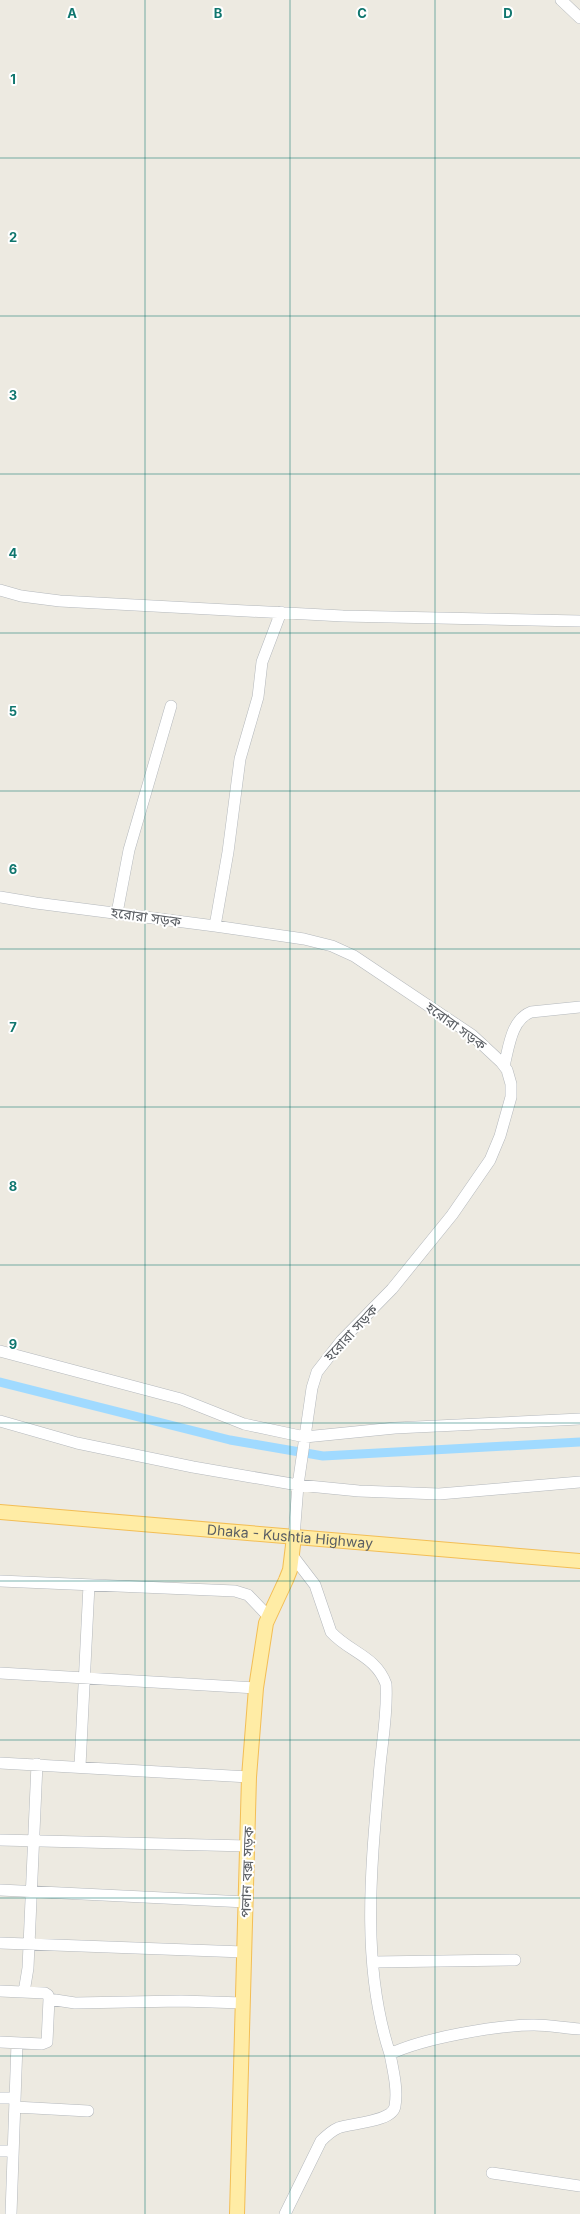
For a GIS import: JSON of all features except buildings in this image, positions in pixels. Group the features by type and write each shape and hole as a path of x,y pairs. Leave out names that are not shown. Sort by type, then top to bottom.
{"main road":[{"name":"Dhaka - Kushtia Highway","path":"0,1512 580,1561"},
{"name":"পলান বক্স সড়ক","path":"237,2214 249,1777 256,1688 268,1616 286,1580 292,1555 294,1537"}],"street":[{"path":"561,0 580,18"},
{"path":"0,590 60,601 342,616 580,621"},
{"path":"215,926 228,852 240,759 258,697 262,662 281,612"},
{"path":"117,913 128,850 171,706"},
{"name":"হরোরা সড়ক","path":"0,897 304,939 332,946 354,956 472,1035 504,1066 511,1084 511,1097 500,1136 490,1160 452,1215 392,1289 342,1340 317,1372 312,1388 298,1485 294,1537"},
{"path":"504,1066 515,1027 524,1015 531,1012 580,1007"},
{"path":"0,1351 181,1399 244,1424 305,1438 395,1428 580,1419"},
{"path":"0,1421 77,1443 193,1467 298,1485 359,1492 439,1494 580,1482"},
{"path":"285,2214 312,2158 326,2137 337,2128 385,2117 391,2114 395,2108 395,2086 390,2054 381,2024 374,1962 371,1865 386,1684 378,1668 368,1658 336,1638 331,1632 315,1585 292,1555"},
{"path":"0,1582 242,1592 254,1600 268,1616"},
{"path":"80,1766 89,1585"},
{"path":"0,1673 256,1688"},
{"path":"0,1763 80,1766 249,1777"},
{"path":"24,1992 29,1945 35,1840 37,1764"},
{"path":"0,1840 248,1846"},
{"path":"0,1890 246,1902"},
{"path":"0,1943 244,1952"},
{"path":"374,1962 515,1960"},
{"path":"0,1991 45,1993 48,1995 49,1999 47,2042 42,2044 0,2042"},
{"path":"49,1999 75,2003 181,2001 243,2004"},
{"path":"390,2054 403,2048 482,2031 534,2025 580,2029"},
{"path":"11,2214 17,2043"},
{"path":"0,2098 15,2103 88,2111"},
{"path":"0,2151 13,2151"},
{"path":"492,2173 580,2186"}],"waterway":[{"path":"0,1382 230,1440 323,1456 580,1442"}]}
